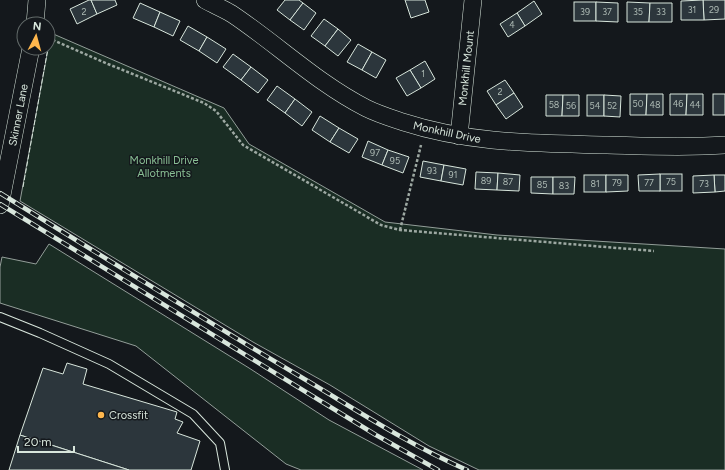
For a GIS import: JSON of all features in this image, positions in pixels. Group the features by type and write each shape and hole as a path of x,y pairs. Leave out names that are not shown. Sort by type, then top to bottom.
{"street":[{"path":"36,16 37,0"},
{"name":"Monkhill Drive","path":"205,0 232,14 347,97 385,116 425,129 459,136 512,143 672,146 725,145"},
{"name":"Monkhill Mount","path":"459,136 473,0"},
{"name":"Skinner Lane","path":"0,205 30,56"}],"lane":[{"path":"0,317 109,364 193,414 220,443 225,470"}],"path":[{"path":"56,41 204,103 216,111 243,145 381,225 400,230 654,251"},
{"path":"400,230 425,129"}],"green space":[{"name":"Monkhill Drive Allotments","path":"56,35 224,108 249,144 385,222 497,235 725,249 725,470 479,470 429,446 330,385 253,342 20,201 47,56 56,56"},
{"path":"49,244 249,368 329,420 423,470 301,470 286,464 136,346 0,303 0,267 2,257 36,264"}],"building":[{"path":"91,0 97,14 77,24 70,9"},
{"path":"91,0 115,0 117,5 97,14"},
{"path":"285,0 299,0 303,3 290,20 277,10"},
{"path":"405,0 425,0 429,12 411,18"},
{"path":"703,0 725,0 725,19 704,20"},
{"path":"703,0 704,20 681,20 681,1"},
{"path":"534,1 542,14 525,26 517,13"},
{"path":"574,2 596,2 596,21 574,21"},
{"path":"596,2 618,3 618,22 596,21"},
{"path":"627,2 650,3 649,22 627,22"},
{"path":"140,3 160,12 154,27 133,18"},
{"path":"303,3 316,13 304,30 290,20"},
{"path":"650,3 672,3 672,22 649,22"},
{"path":"160,12 180,21 173,36 154,27"},
{"path":"517,13 525,26 508,37 500,24"},
{"path":"324,19 338,29 325,46 311,36"},
{"path":"188,26 207,37 199,51 180,40"},
{"path":"338,29 351,40 338,56 325,46"},
{"path":"207,37 226,49 217,63 199,51"},
{"path":"358,44 372,52 362,70 347,62"},
{"path":"372,52 386,60 376,78 362,70"},
{"path":"233,54 251,67 241,80 223,67"},
{"path":"425,61 435,79 421,88 410,70"},
{"path":"251,67 268,80 258,93 241,80"},
{"path":"410,70 421,88 407,96 396,78"},
{"path":"505,80 514,93 496,105 487,91"},
{"path":"277,86 295,99 285,113 267,100"},
{"path":"514,93 523,107 506,119 496,105"},
{"path":"630,94 647,94 646,115 630,115"},
{"path":"647,94 663,94 663,115 646,115"},
{"path":"670,94 687,94 686,115 670,115"},
{"path":"687,94 703,94 703,115 686,115"},
{"path":"713,94 725,94 725,115 713,115"},
{"path":"546,95 563,95 562,116 546,116"},
{"path":"563,95 579,95 579,116 562,116"},
{"path":"587,95 604,95 604,116 587,116"},
{"path":"604,95 621,96 620,117 604,116"},
{"path":"295,99 312,112 302,126 285,113"},
{"path":"320,116 339,128 330,142 312,130"},
{"path":"339,128 358,139 349,153 330,142"},
{"path":"368,141 388,150 382,165 362,157"},
{"path":"388,150 409,157 403,173 382,165"},
{"path":"423,161 444,165 441,181 420,177"},
{"path":"444,165 466,169 463,185 441,181"},
{"path":"476,172 498,173 497,190 475,189"},
{"path":"498,173 520,175 519,191 497,190"},
{"path":"660,174 682,174 682,191 660,191"},
{"path":"660,174 660,191 639,191 638,175"},
{"path":"584,175 606,175 606,192 584,192"},
{"path":"606,175 628,175 628,191 606,192"},
{"path":"714,175 725,175 725,191 715,192"},
{"path":"714,175 715,192 693,193 693,176"},
{"path":"531,177 553,177 553,194 531,193"},
{"path":"553,177 575,177 574,194 553,194"},
{"name":"Crossfit","path":"67,363 87,369 83,384 177,412 175,419 183,422 177,433 200,441 191,470 129,470 20,435 43,368 63,374"},
{"path":"20,435 129,470 9,470"}],"railway":[{"path":"0,193 382,426 445,460 467,470"},
{"path":"0,204 376,435 438,470"}],"fence":[{"path":"23,187 47,56"}],"place":[{"name":"Crossfit","path":"101,415"}]}
